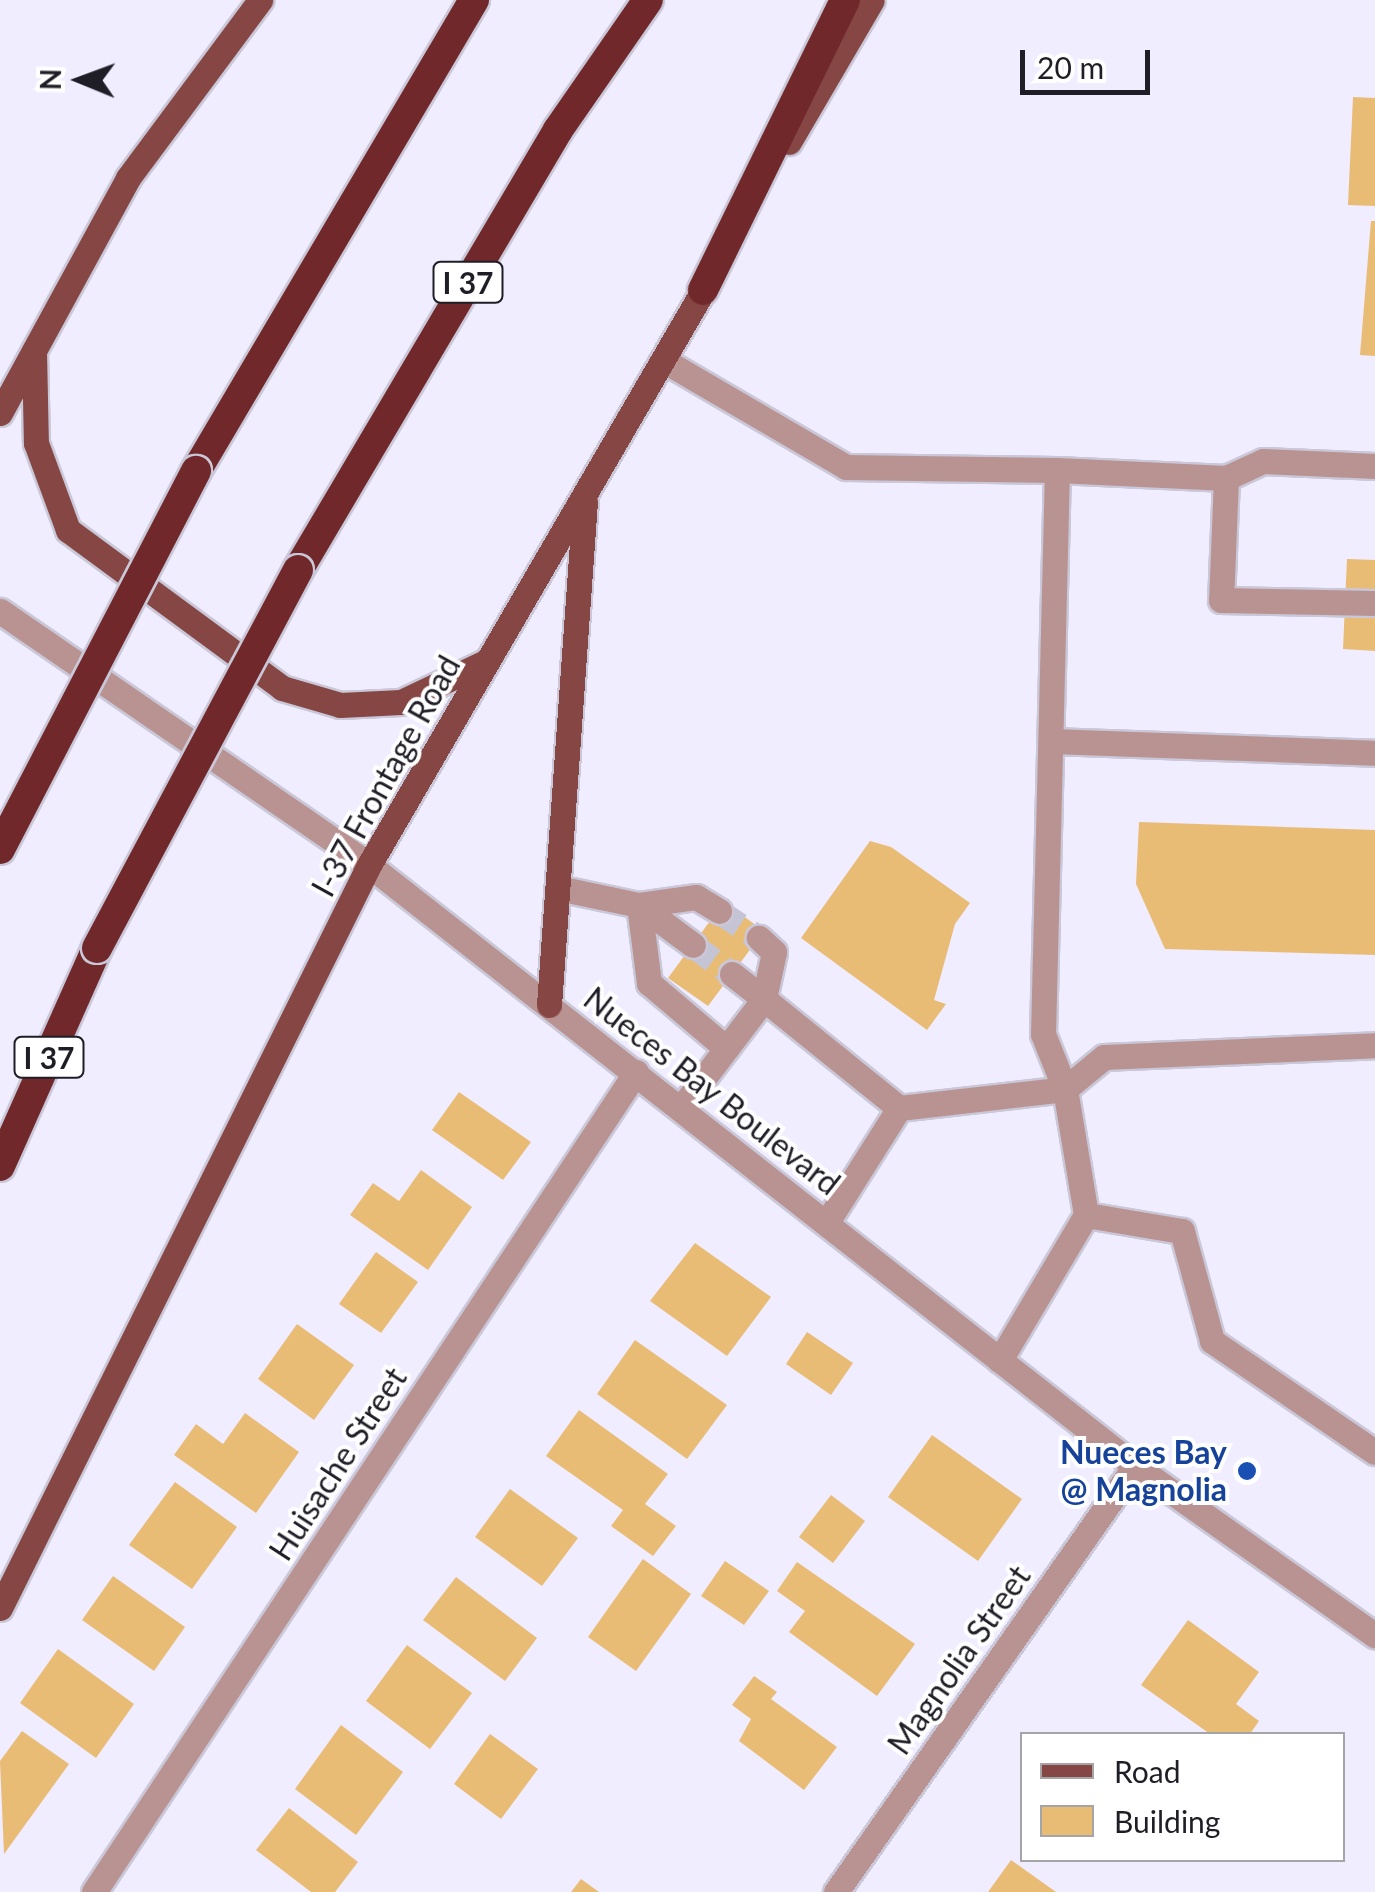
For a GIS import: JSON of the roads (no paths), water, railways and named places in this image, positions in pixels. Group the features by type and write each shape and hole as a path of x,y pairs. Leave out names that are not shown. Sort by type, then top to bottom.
{"highway":[{"path":"0,849 196,472 474,0"},
{"name":"I 37","path":"0,1166 97,948 298,570 558,130 648,0"},
{"path":"704,290 846,0"}],"main road":[{"path":"0,412 128,178 260,0"},
{"name":"I-37 Frontage Road","path":"0,1608 369,865 872,0"},
{"path":"34,351 36,443 68,530 282,688 340,705 401,702 456,681 490,658"},
{"path":"550,1005 585,494"}],"street":[{"path":"663,360 846,468 1057,470 1226,478 1263,460 1375,466"},
{"path":"1000,1360 1086,1216 1065,1089 1043,1034 1057,470"},
{"path":"1226,478 1220,600 1375,603"},
{"name":"Nueces Bay Boulevard","path":"0,611 369,865 1135,1466 1375,1635"},
{"path":"1050,741 1375,753"},
{"path":"558,888 639,905 696,897 718,910"},
{"path":"639,905 693,945"},
{"path":"639,905 649,983 726,1048"},
{"path":"681,1108 764,999 774,952 758,938"},
{"path":"732,974 899,1108 1065,1089 1104,1056 1375,1045"},
{"name":"Huisache Street","path":"94,1892 636,1072"},
{"path":"827,1222 899,1108"},
{"path":"1086,1216 1182,1230 1212,1341 1375,1452"},
{"name":"Magnolia Street","path":"836,1892 1135,1466"}],"tunnel":[{"path":"719,911 759,938"},
{"path":"693,945 732,974"}],"place":[{"name":"Nueces Bay @ Magnolia","path":"1247,1471"}]}
